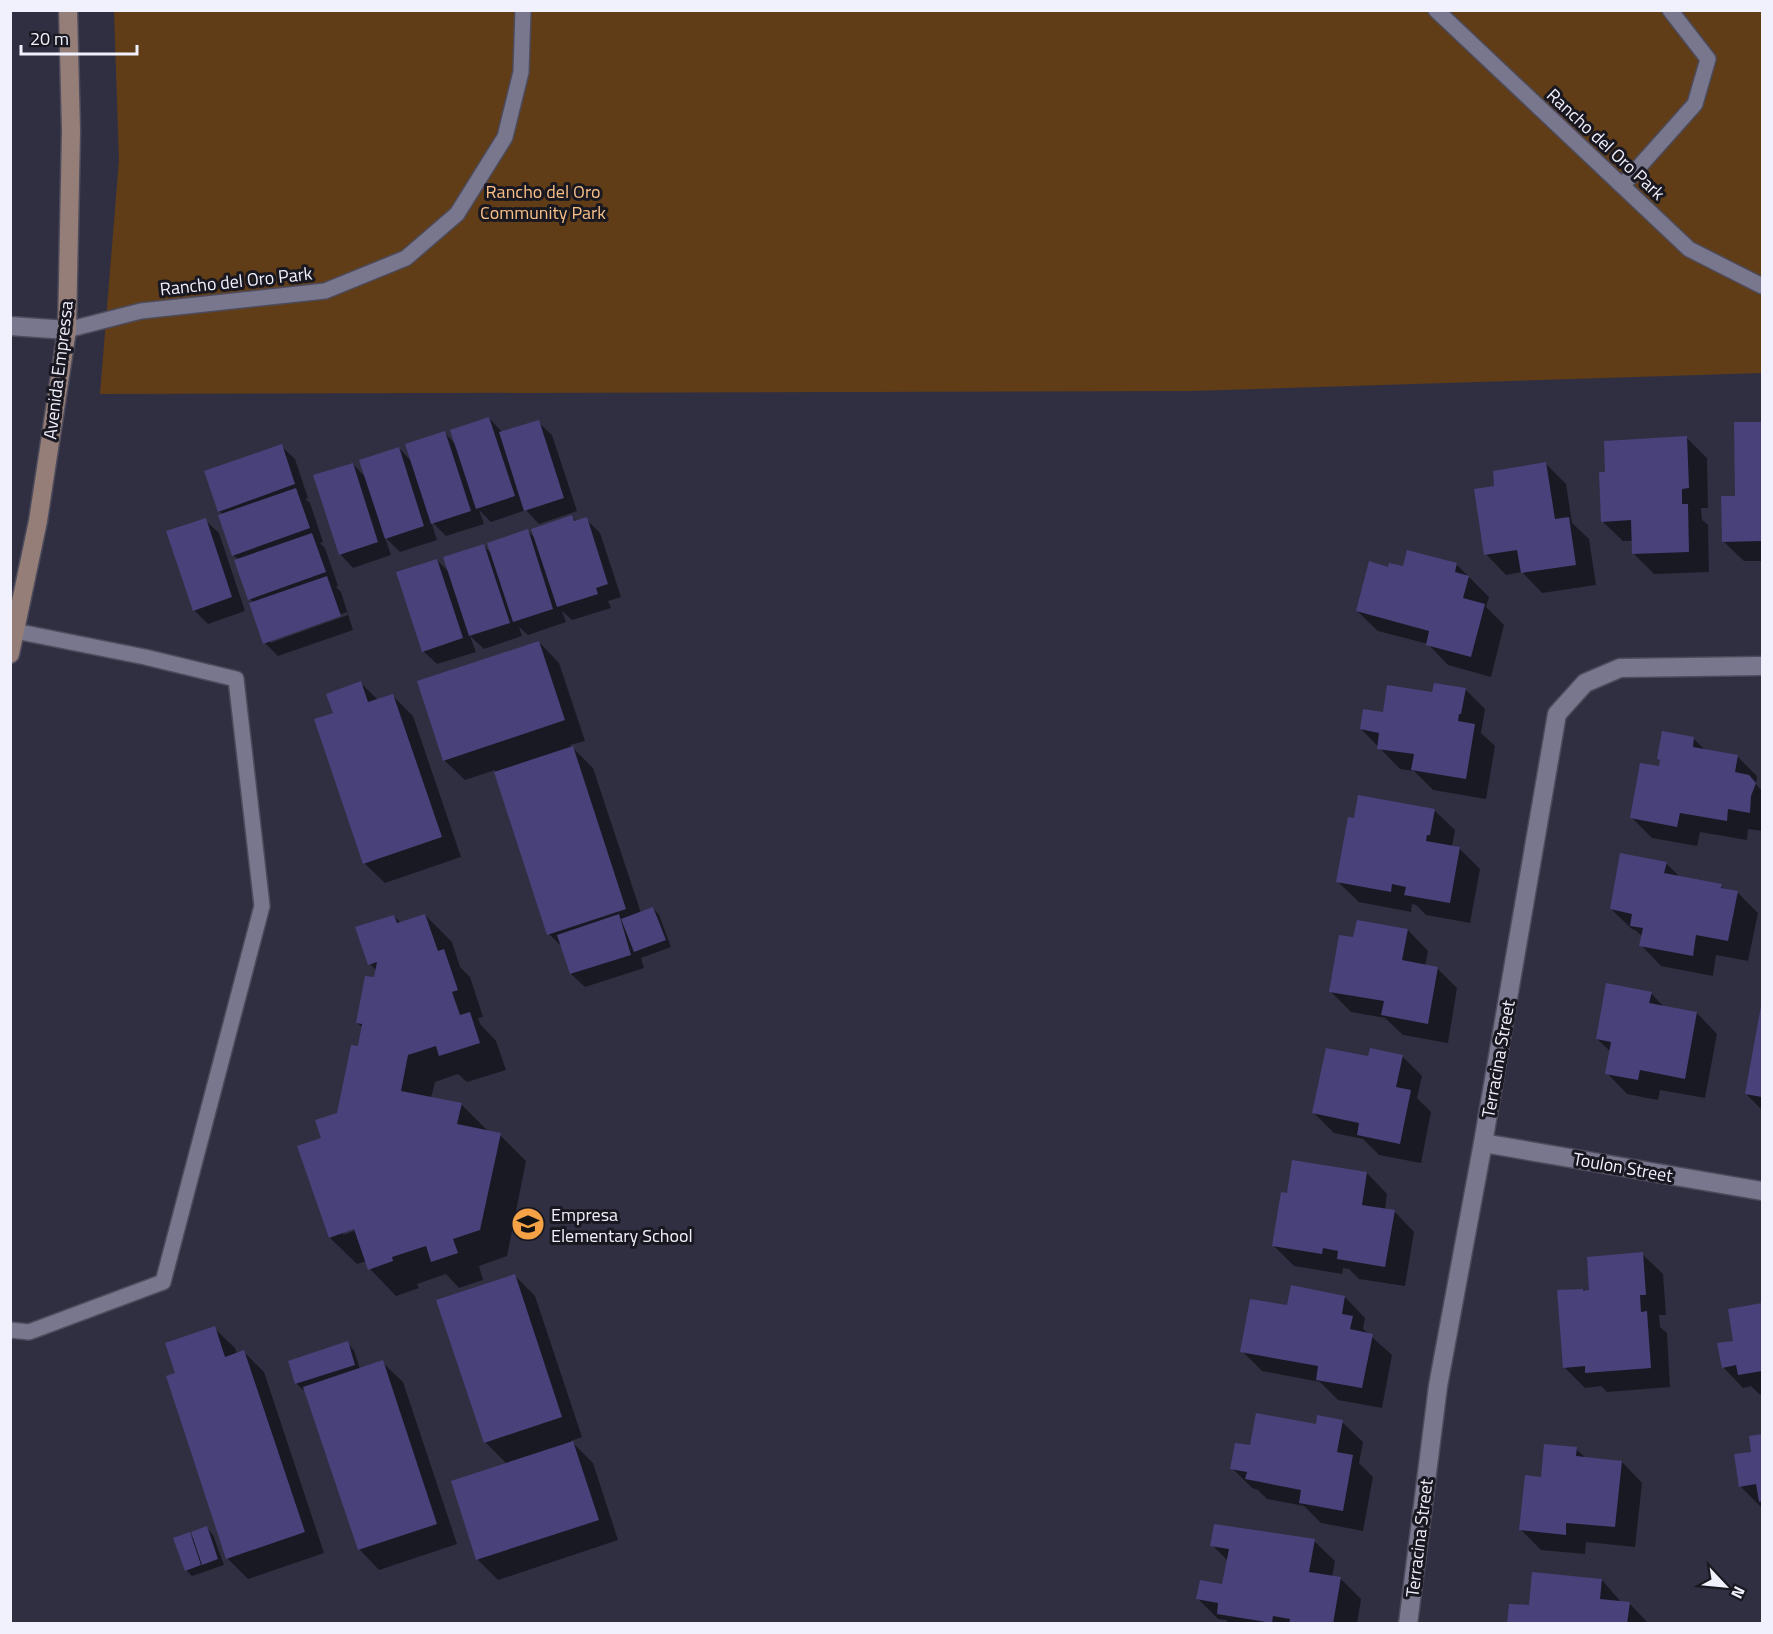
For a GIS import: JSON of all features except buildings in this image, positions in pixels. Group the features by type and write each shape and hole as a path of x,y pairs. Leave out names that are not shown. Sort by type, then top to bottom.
{"street":[{"name":"Avenida Empressa","path":"10,654 38,521 67,330 71,131 68,10"},
{"path":"10,326 67,330"},
{"name":"Terracina Street","path":"1408,1623 1438,1386 1483,1143 1557,714 1586,683 1620,668 1762,666"},
{"name":"Toulon Street","path":"1483,1143 1762,1191"}],"lane":[{"name":"Rancho del Oro Park","path":"67,330 141,311 325,291 406,258 457,214 505,137 521,72 523,10"},
{"name":"Rancho del Oro Park","path":"1436,10 1689,249 1762,286"},
{"path":"1622,186 1695,104 1708,59 1670,10"},
{"path":"10,1330 29,1332 163,1282 262,906 236,679 145,657 15,631"}],"green space":[{"name":"Rancho del Oro Community Park","path":"114,11 1762,11 1762,373 1191,391 100,394 119,160"}],"place":[{"name":"Empresa Elementary School","path":"528,1224"}]}
